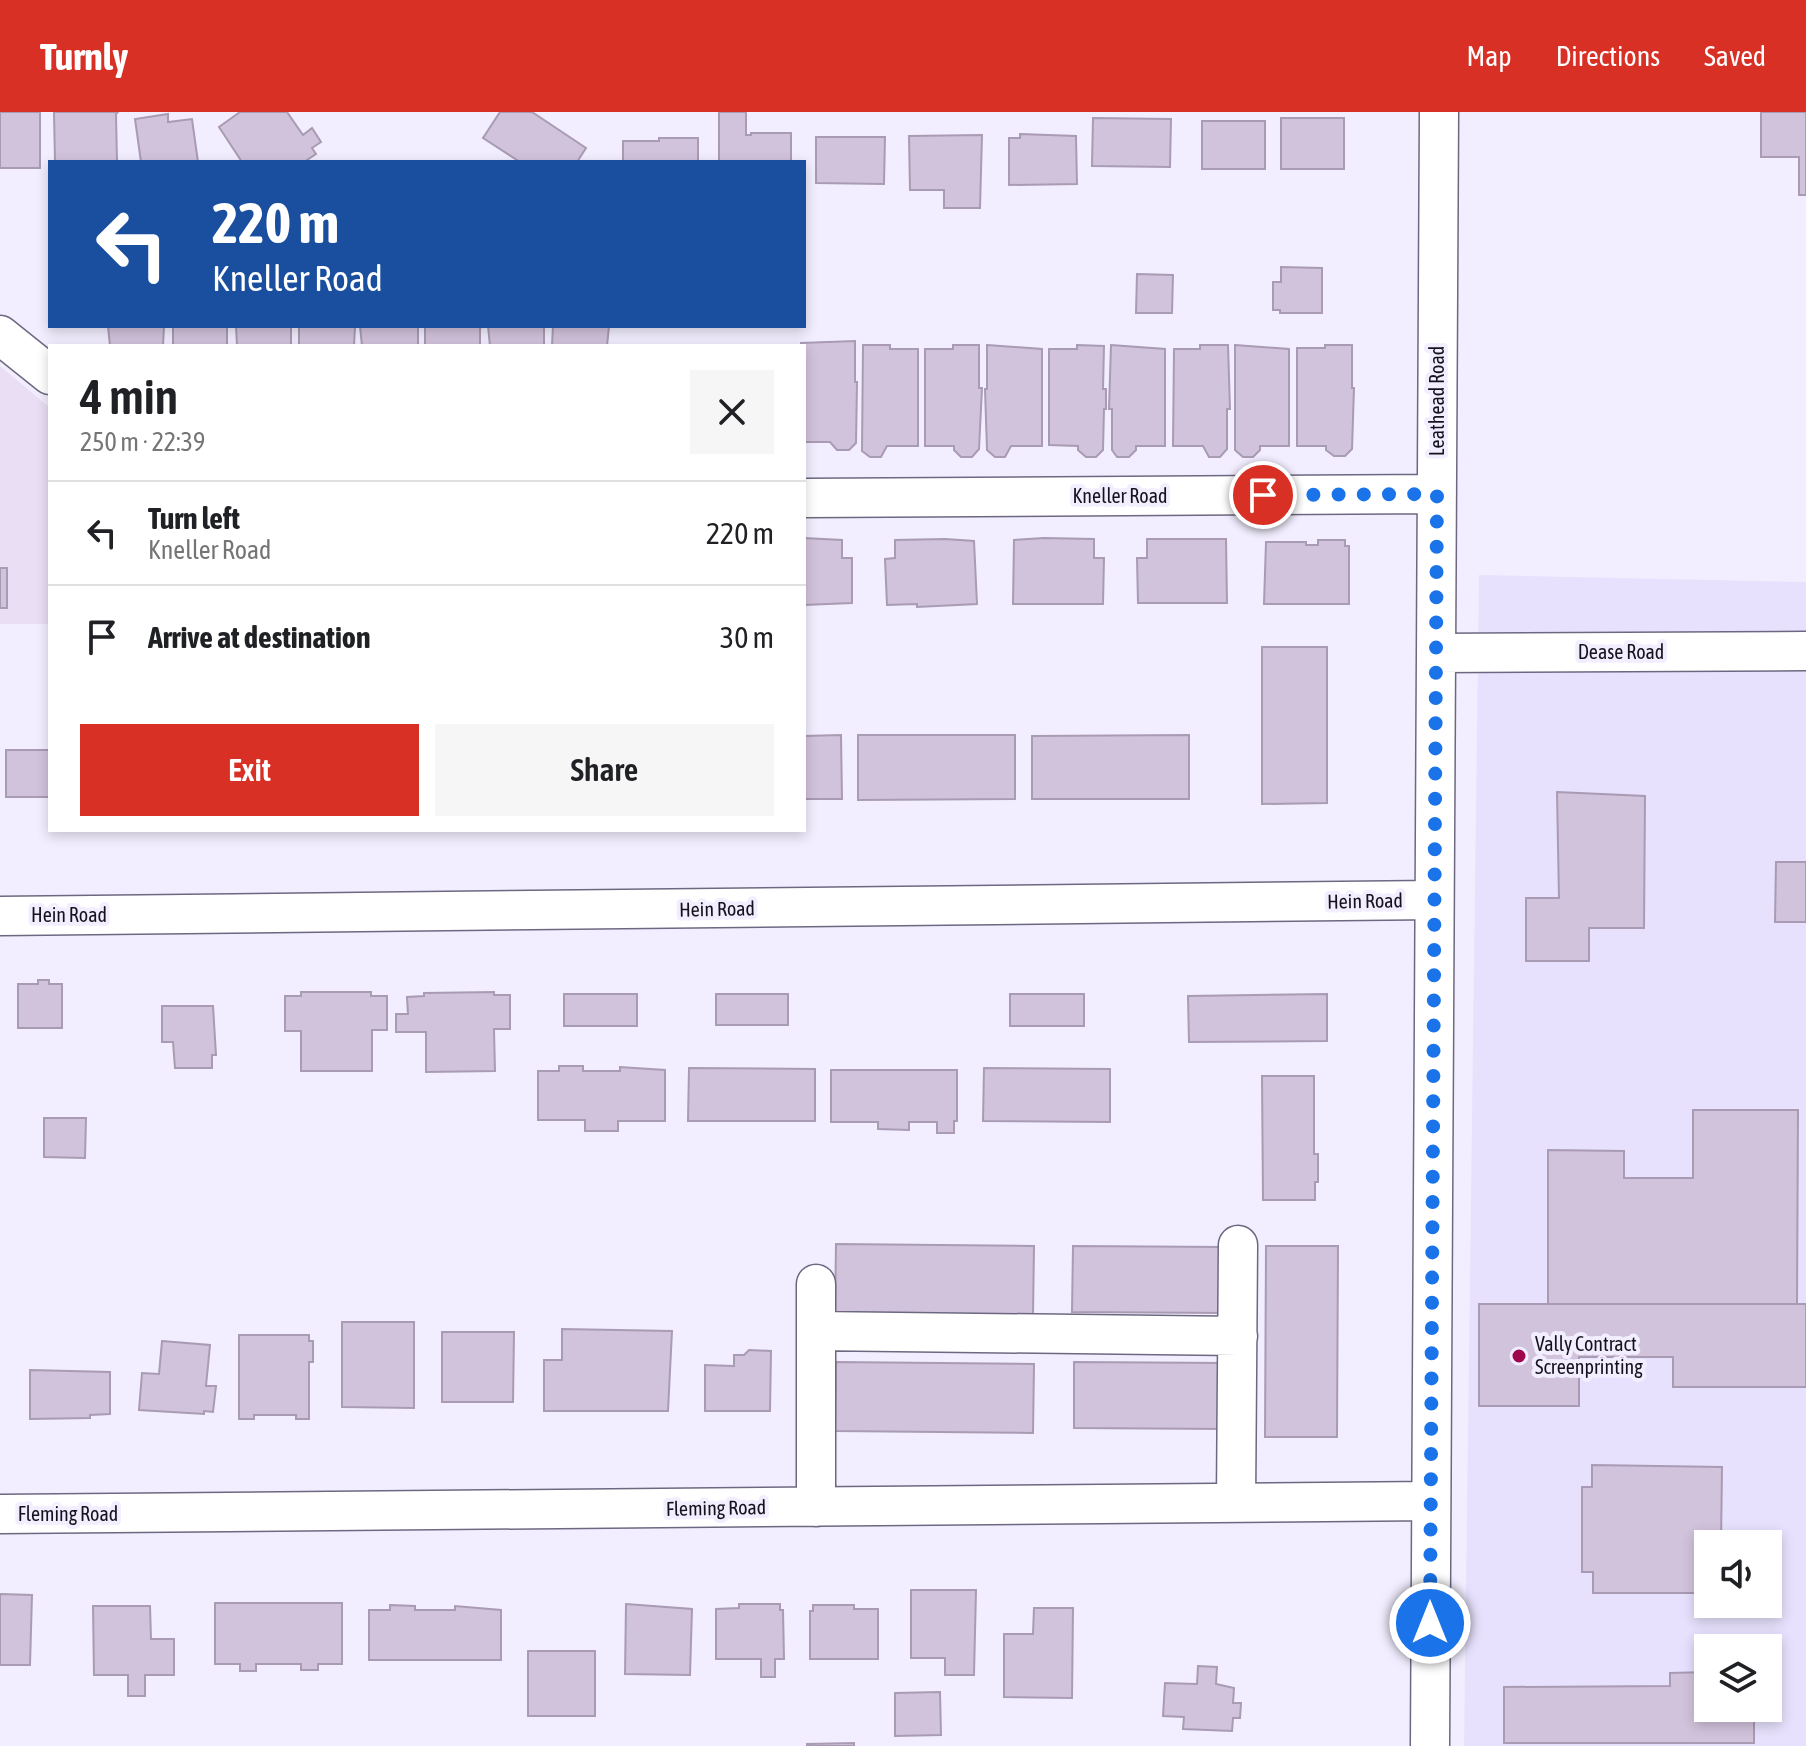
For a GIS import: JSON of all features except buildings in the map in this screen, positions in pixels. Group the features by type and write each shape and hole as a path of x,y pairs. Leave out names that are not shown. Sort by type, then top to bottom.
{"street":[{"name":"Leathead Road","path":"1430,1746 1439,112"},
{"path":"0,335 48,373"},
{"name":"Kneller Road","path":"806,498 1437,494"},
{"name":"Dease Road","path":"1436,653 1806,651"},
{"name":"Hein Road","path":"0,916 1434,900"},
{"path":"1236,1503 1238,1245"},
{"path":"816,1284 816,1507"},
{"path":"816,1331 1238,1336"},
{"name":"Fleming Road","path":"0,1514 1431,1501"}],"shaded area":[{"path":"0,366 48,406 48,624 0,624"},
{"path":"1479,575 1806,582 1806,1746 1464,1746"}],"place":[{"name":"Vally Contract Screenprinting","path":"1519,1356"}],"route":[{"path":"1263,495 1437,494 1430,1623"}]}
